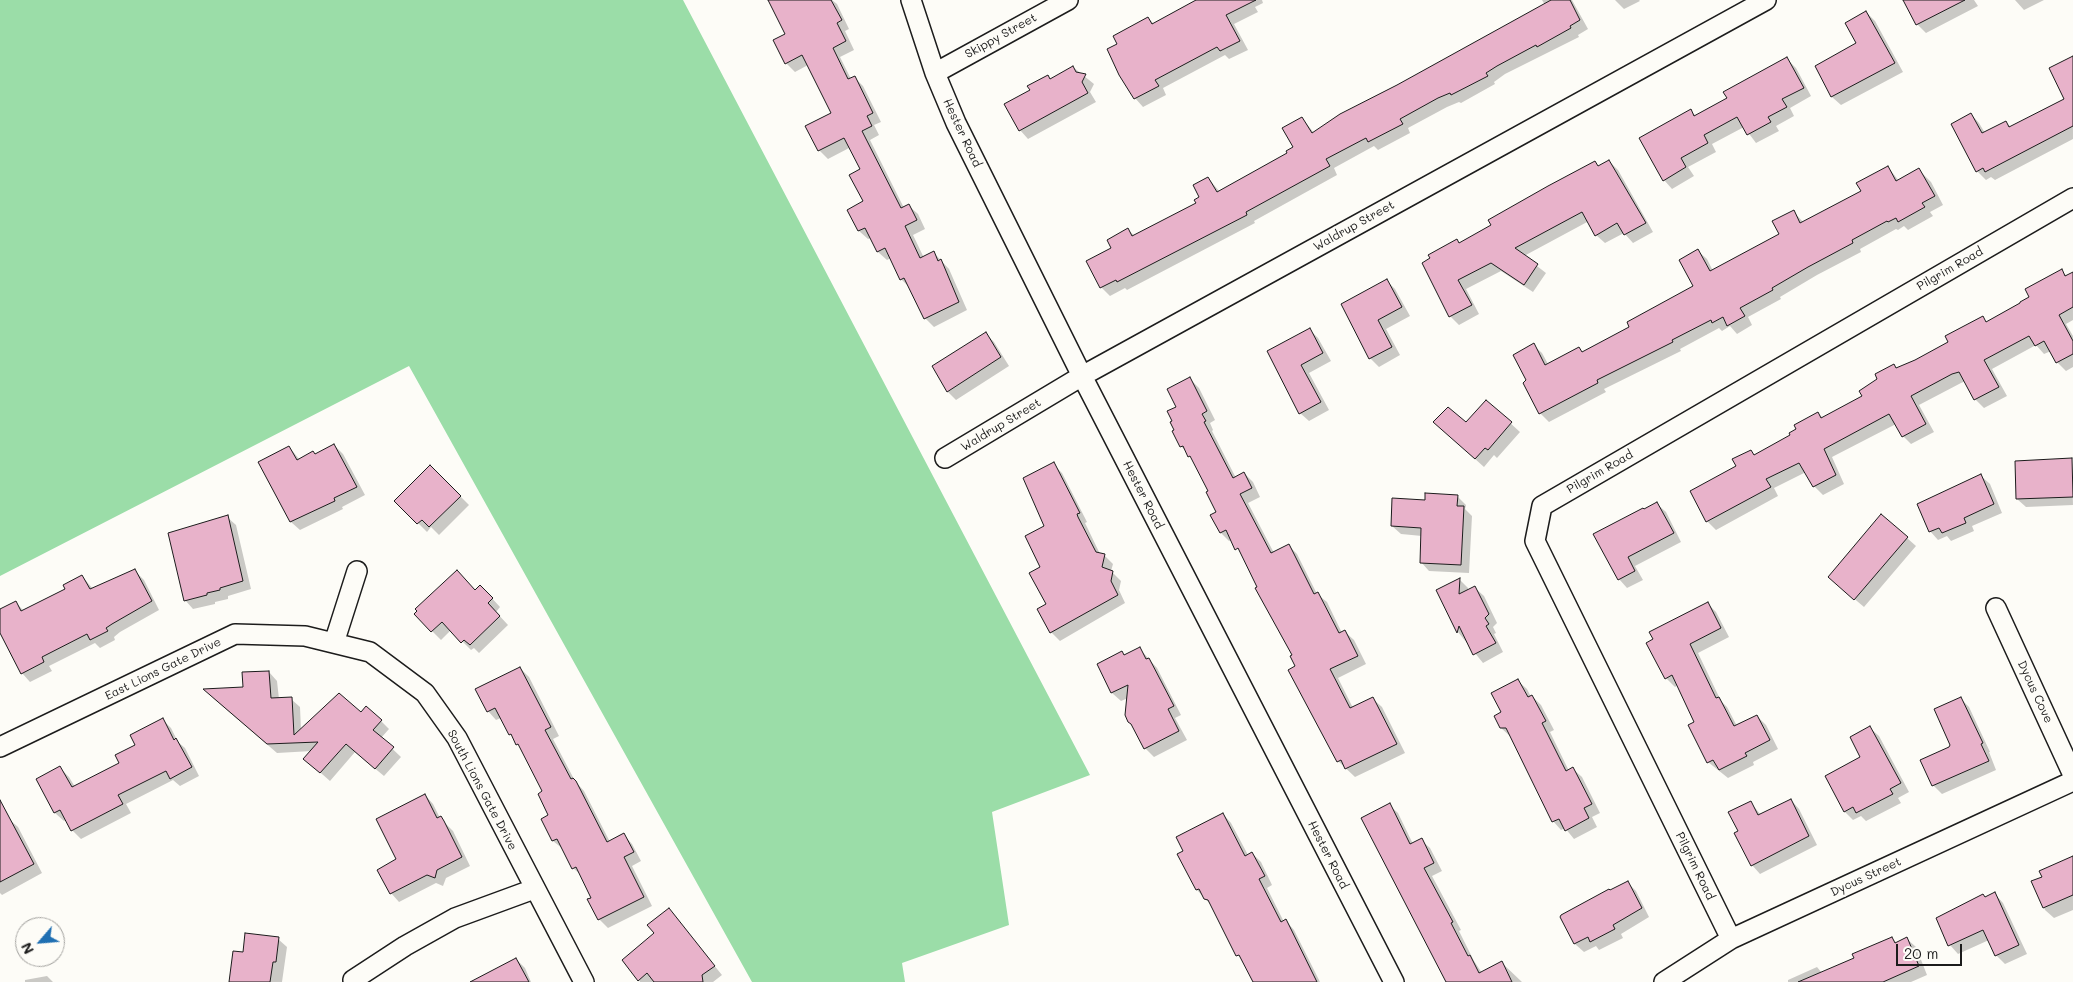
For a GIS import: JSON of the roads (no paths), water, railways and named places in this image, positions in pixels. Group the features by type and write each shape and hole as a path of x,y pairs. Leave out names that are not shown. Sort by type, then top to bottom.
{"street":[{"name":"Hester Road","path":"911,0 935,73 956,123 1082,376 1394,982"},
{"name":"Skippy Street","path":"935,73 1068,0"},
{"name":"Waldrup Street","path":"945,458 1082,376 1766,0"},
{"name":"Pilgrim Road","path":"1731,939 1535,541 1542,506 2073,198"},
{"path":"334,643 357,570"},
{"name":"Dycus Cove","path":"1996,608 2073,775"},
{"name":"East Lions Gate Drive","path":"0,747 235,634 304,636 334,643"},
{"name":"South Lions Gate Drive","path":"334,643 370,652 425,693 457,738 584,982"},
{"name":"Dycus Street","path":"1664,982 1731,939 2073,781"},
{"path":"353,980 405,946 455,918 534,889"}]}
